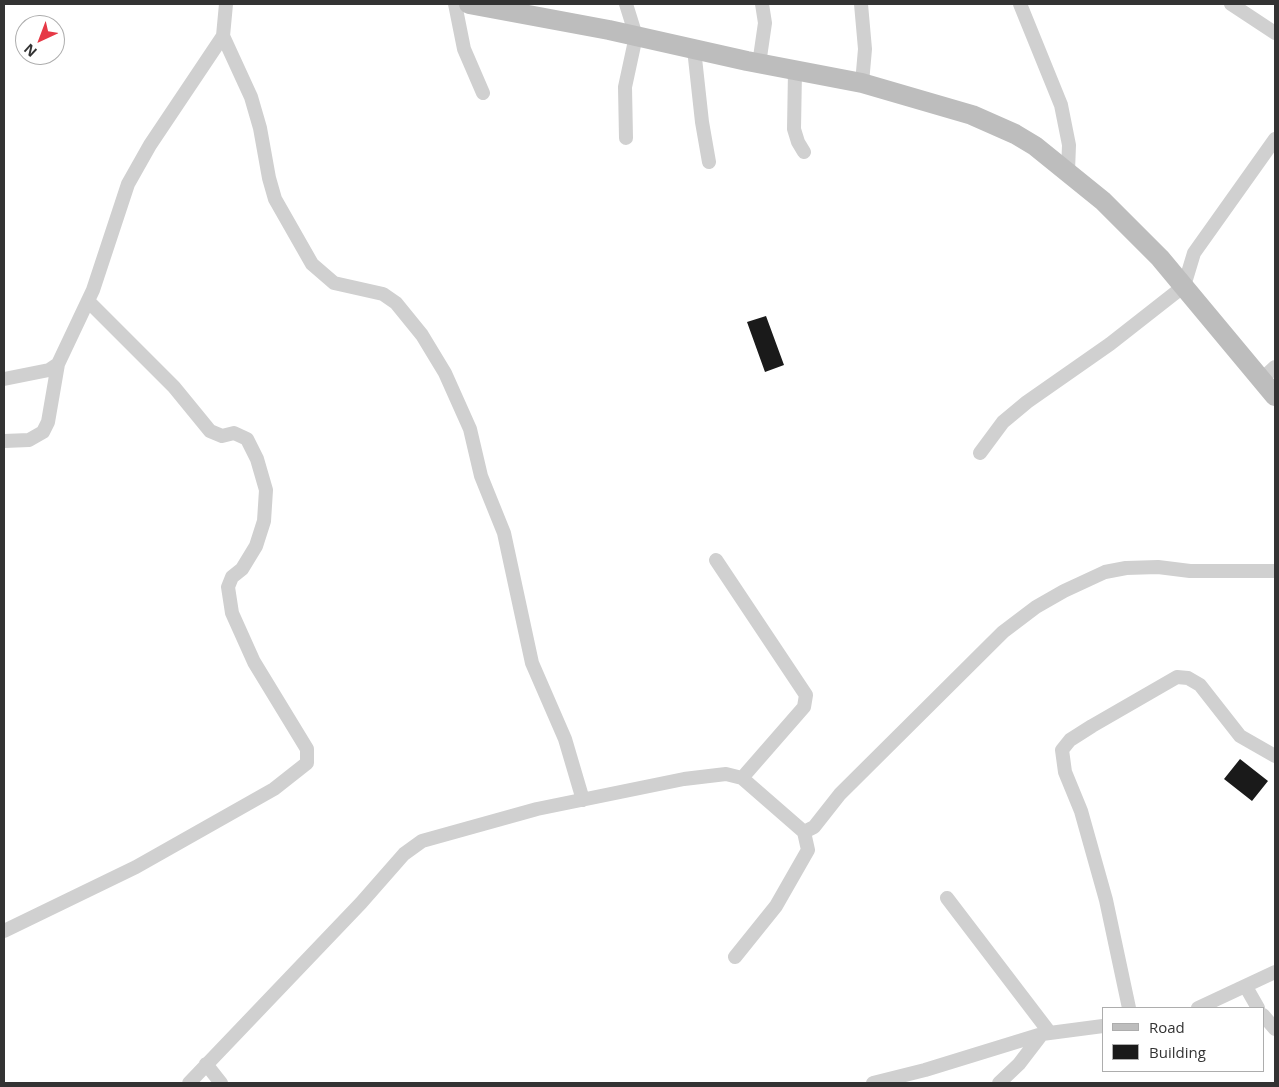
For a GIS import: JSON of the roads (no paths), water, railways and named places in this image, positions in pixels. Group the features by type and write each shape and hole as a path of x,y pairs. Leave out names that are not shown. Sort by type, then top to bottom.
{"main road":[{"path":"469,4 636,36 759,64 862,83 912,96 999,127 1035,146 1103,201 1160,258 1184,286 1268,373 1275,396"}],"street":[{"path":"4,441 30,440 42,432 48,422 58,364 88,301 116,226 128,184 150,145 223,36 226,4"},
{"path":"455,4 464,50 482,93"},
{"path":"626,4 636,36 625,87 626,138"},
{"path":"759,64 765,23 762,4"},
{"path":"862,4 865,49 862,83"},
{"path":"1020,4 1061,105 1069,145 1068,171"},
{"path":"1231,4 1275,33"},
{"path":"223,36 251,97 260,128 269,178 275,199 312,264 334,283 383,294 396,303 422,335 445,373 470,429 481,476 504,533 532,663 565,739 583,800"},
{"path":"694,49 702,122 709,162"},
{"path":"795,71 794,130 804,152"},
{"path":"980,453 1003,422 1027,402 1110,344 1184,286 1194,253 1275,139"},
{"path":"1160,258 1177,262 1194,253"},
{"path":"4,931 144,862 274,789 307,763 307,748 254,662 232,614 228,588 232,577 242,569 256,546 264,521 266,490 257,459 247,440 234,433 222,436 210,431 174,387 88,301"},
{"path":"4,379 49,370 58,364"},
{"path":"716,560 806,695 804,707 742,778"},
{"path":"804,832 814,828 840,794 1003,632 1036,607 1064,591 1105,572 1126,568 1275,571"},
{"path":"1129,1007 1106,900 1081,811 1065,772 1062,750 1070,740 1092,726 1177,677 1188,678 1200,685 1240,736 1275,756"},
{"path":"189,1083 361,903 382,876 404,854 422,840 538,809 684,779 726,774 742,778 804,832 808,850 776,906 735,957"},
{"path":"947,898 1046,1033"},
{"path":"1200,1007 1275,972"},
{"path":"1246,986 1257,1007"},
{"path":"1264,1016 1275,1029"},
{"path":"873,1083 925,1070 1046,1033 1102,1026"},
{"path":"999,1083 1019,1064 1046,1033"},
{"path":"206,1064 220,1083"}]}
